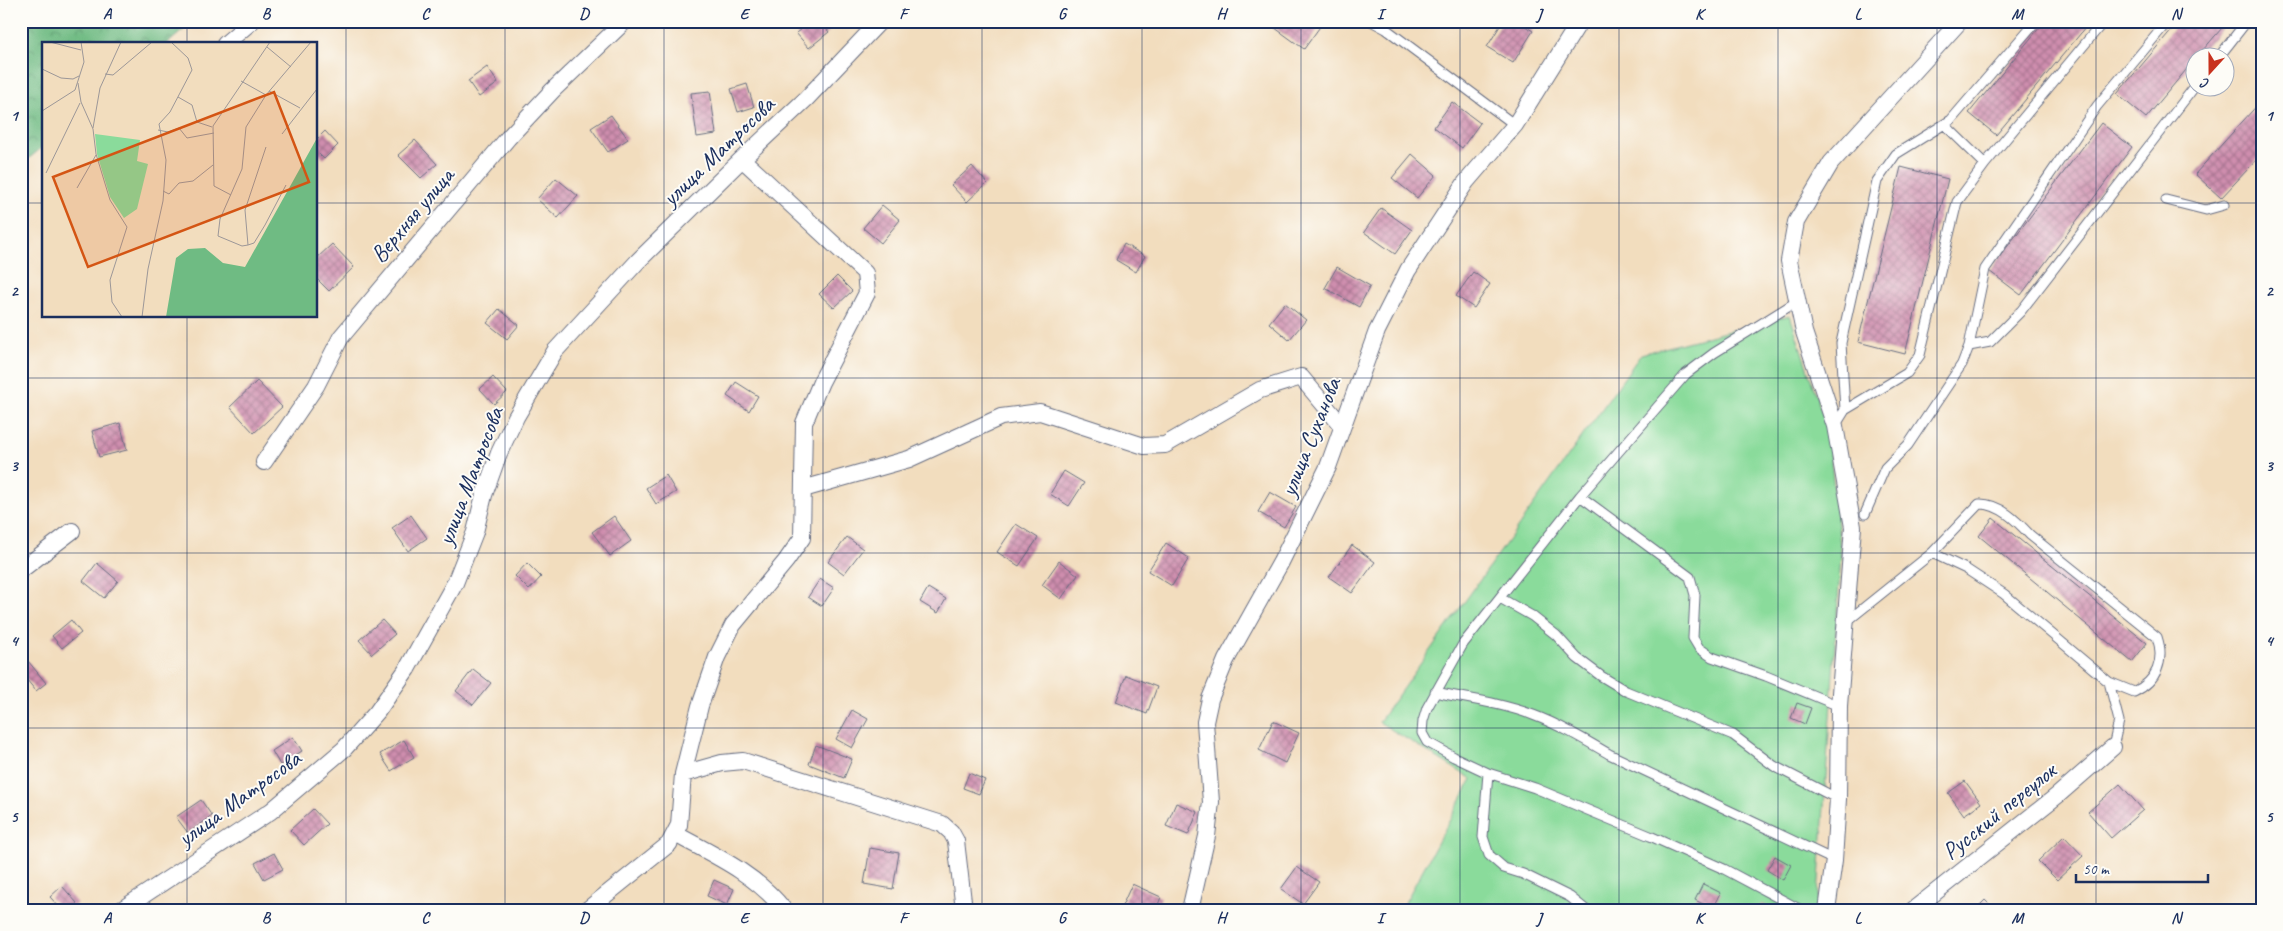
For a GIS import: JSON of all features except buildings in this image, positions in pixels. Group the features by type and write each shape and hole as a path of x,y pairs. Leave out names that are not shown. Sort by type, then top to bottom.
{"street":[{"path":"227,42 252,21"},
{"name":"Верхняя улица","path":"264,462 316,386 341,337 508,138 553,90 625,21"},
{"name":"улица Матросова","path":"121,910 271,811 344,749 377,712 407,669 454,583 475,532 484,495 499,453 516,417 555,351 638,261 742,158 806,99 880,21"},
{"name":"улица Суханова","path":"1190,910 1206,836 1211,802 1205,722 1210,699 1226,660 1281,562 1328,467 1378,331 1408,270 1466,182 1515,125 1580,21"},
{"path":"1827,910 1834,860 1838,799 1839,706 1853,527 1835,426 1796,302 1789,261 1796,222 1831,163 1960,21"},
{"path":"587,910 669,844 675,834 678,825 683,774 700,706 717,658 729,633 802,538 804,423 821,382 867,294 865,273 742,158"},
{"path":"803,489 909,459 1001,417 1040,412 1144,446 1165,445 1260,390 1301,377 1342,426"},
{"path":"21,570 72,530"},
{"name":"Русский переулок","path":"1913,910 2058,796 2113,748"},
{"path":"683,774 722,763 742,761 942,824 951,832 956,841 964,910"},
{"path":"675,834 729,863 758,882 784,910"}],"lane":[{"path":"1371,21 1386,29 1515,125"},
{"path":"1845,410 1840,343 1877,181 1896,154 1951,120 2036,21"},
{"path":"1835,426 1845,410 1907,373 1920,356 1957,202 1985,164 2104,21"},
{"path":"1865,514 1885,468 1908,445 1962,364 1969,346 1985,269 2097,106 2168,21"},
{"path":"2226,48 2247,21"},
{"path":"1969,346 1990,342 2021,311 2187,98"},
{"path":"1945,125 1985,164"},
{"path":"2166,200 2206,210 2224,204"},
{"path":"1796,302 1714,353 1686,374 1580,496 1464,644 1435,692 1423,721 1422,733 1427,742 1439,750 1488,773 1535,788 1650,836 1724,869 1801,910"},
{"path":"1580,496 1690,577 1695,595 1693,638 1699,648 1712,657 1766,676 1839,706"},
{"path":"1844,624 1932,553 1979,504 1994,507 2017,522 2157,637 2160,647 2160,664 2156,676 2134,692 2109,682 2004,594 1966,569 1932,553"},
{"path":"1500,598 1532,616 1556,635 1577,658 1618,686 1733,734 1774,766 1838,799"},
{"path":"2109,682 2119,721 2113,748"},
{"path":"1435,692 1508,707 1533,715 1573,733 1609,754 1834,860"},
{"path":"1488,773 1483,837 1488,855 1504,868 1523,874 1570,896 1586,910"}],"green space":[{"path":"21,21 194,21 169,42 42,42 42,148 21,165"},
{"path":"1790,315 1828,432 1841,555 1817,910 1401,910 1472,779 1379,722 1641,354"}]}
